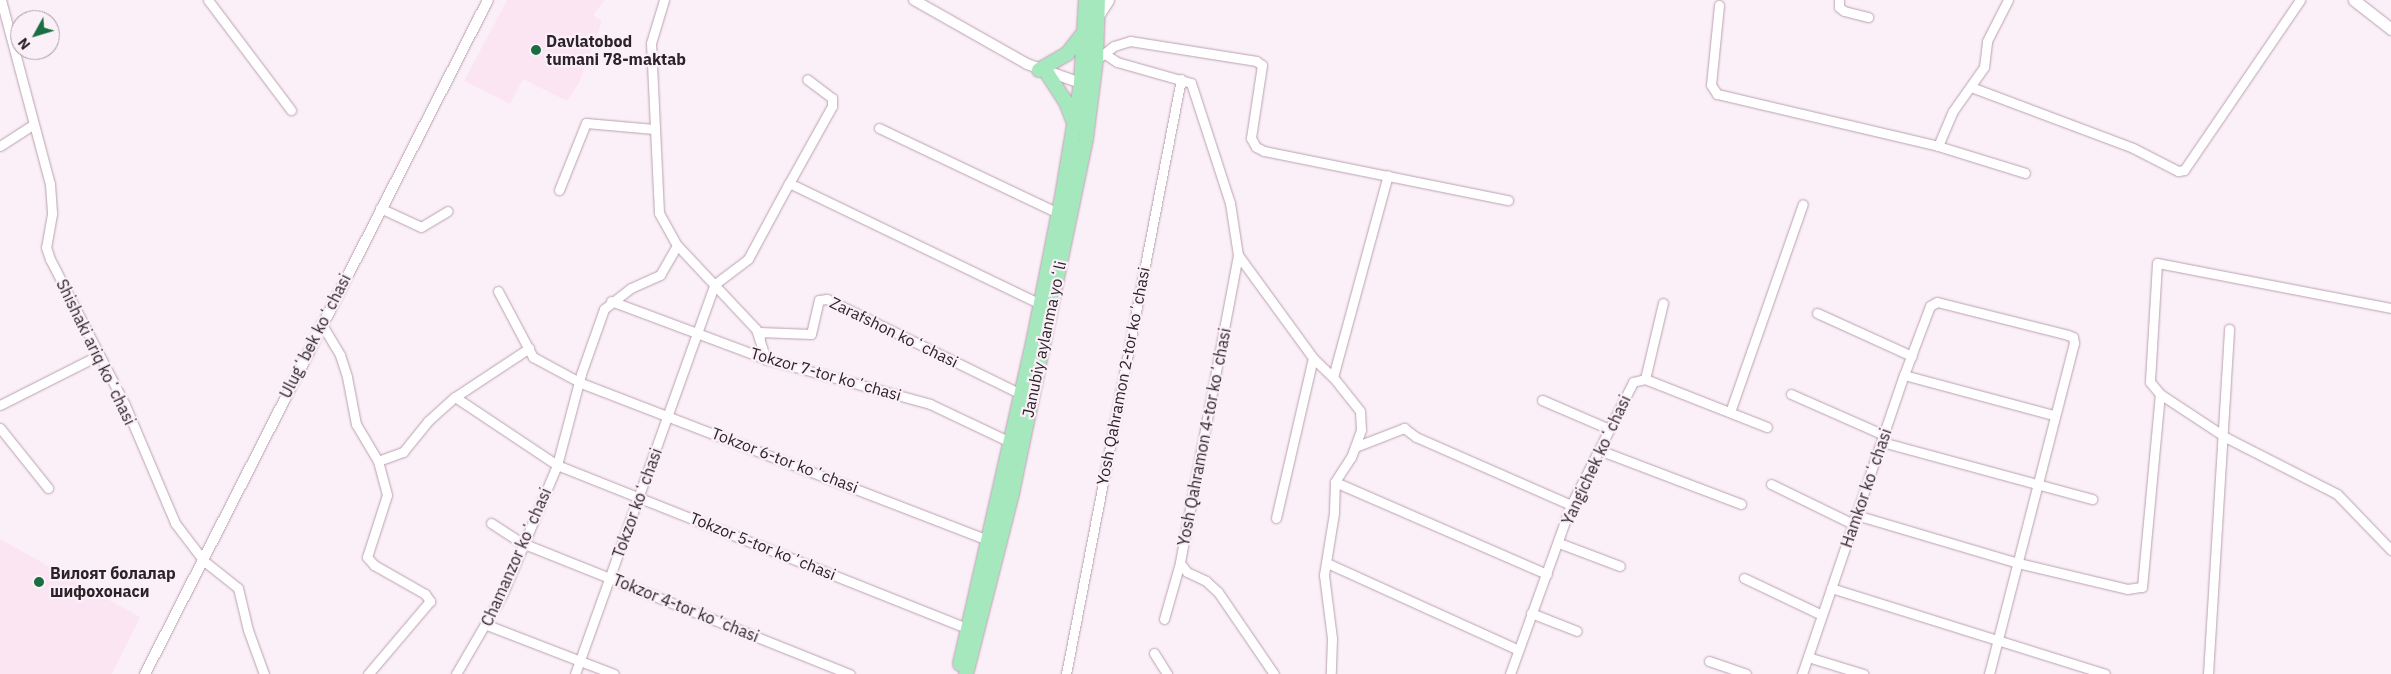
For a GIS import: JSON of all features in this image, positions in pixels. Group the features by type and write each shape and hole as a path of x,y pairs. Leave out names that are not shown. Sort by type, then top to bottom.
{"highway":[{"name":"Janubiy aylanma yoʻli","path":"957,674 969,629 1021,394 1075,126 1081,83 1086,0"},
{"name":"Janubiy aylanma yoʻli","path":"966,674 1012,493 1086,138 1100,57 1097,17 1098,0"},
{"path":"1075,126 1066,102 1043,71 1067,54 1084,31"}],"main road":[{"path":"1097,17 1108,0"},
{"path":"2354,0 2391,29"}],"street":[{"name":"Shishaki ariq koʻchasi","path":"0,0 50,184 52,214 46,246 125,405 160,494 175,523 204,561 238,588 248,630 264,674"},
{"path":"208,0 291,110"},
{"name":"Ulugʻbek koʻchasi","path":"145,674 204,561 321,322 488,0"},
{"path":"664,0 651,43 659,213 677,245 759,332 766,359"},
{"path":"914,0 1043,71 1081,83"},
{"path":"1839,0 1839,7 1844,11 1868,17"},
{"path":"1938,146 1953,110 1984,66 1987,41 2008,0"},
{"path":"1971,87 2133,148 2178,171 2184,170 2300,0"},
{"path":"1719,5 1711,84 1718,94 1938,146 2025,173"},
{"path":"1100,57 1114,46 1130,41 1256,61 1262,66 1251,138 1256,147 1264,152 1508,200"},
{"path":"1100,57 1191,83 1196,91 1230,202 1238,255 1313,358 1334,377 1360,411 1361,430 1355,447 1335,482 1327,563 1326,595 1333,662 1331,674"},
{"path":"699,332 715,284 748,259 832,106 832,98 808,79"},
{"name":"Yosh Qahramon 2-tor koʼchasi","path":"1066,674 1181,79"},
{"path":"559,190 586,123 654,129"},
{"path":"0,146 34,124"},
{"path":"879,128 1058,213"},
{"path":"1334,377 1388,175"},
{"path":"789,183 1040,304"},
{"path":"1730,412 1803,204"},
{"path":"380,208 421,227 448,211"},
{"path":"611,301 660,275 677,245"},
{"name":"Yosh Qahramon 4-tor koʼchasi","path":"1238,255 1180,563 1187,572 1206,581 1218,592 1274,674"},
{"path":"2391,308 2157,263 2150,382 2160,394 2224,434 2337,494 2391,550"},
{"path":"498,291 529,348 539,362 581,383"},
{"name":"Zarafshon koʻchasi","path":"759,332 811,334 819,300 827,298 1021,394"},
{"name":"Tokzor 7-tor koʼchasi","path":"611,301 699,332 766,359 930,404 1010,442"},
{"name":"Chamanzor koʻchasi","path":"456,674 487,625 557,465 581,383 581,374 601,316 611,301"},
{"path":"1645,380 1663,303"},
{"name":"Hamkor koʻchasi","path":"1802,674 1904,375 1932,303 2073,337 2053,415"},
{"path":"1817,313 1912,356"},
{"path":"321,322 348,377 356,424 378,461 387,494 367,557 374,565 424,594 430,601 368,674"},
{"path":"2208,674 2229,329"},
{"name":"Tokzor koʻchasi","path":"575,674 699,332"},
{"path":"378,461 403,452 428,421 455,398 529,348"},
{"path":"0,405 99,354"},
{"path":"1276,518 1313,358"},
{"path":"1904,375 2053,415 2039,484 1995,641 1988,674"},
{"name":"Yangichek koʻchasi","path":"1510,674 1517,649 1559,543 1571,506 1633,382 1645,380 1767,427"},
{"name":"Tokzor 6-tor koʼchasi","path":"581,383 669,415 988,540"},
{"path":"1791,394 1883,438 2092,499"},
{"path":"1770,484 1855,519 2018,563 2127,589 2142,587 2160,394"},
{"path":"455,398 557,465"},
{"path":"1542,400 1609,430"},
{"path":"0,428 48,488"},
{"path":"1355,447 1404,428 1416,437 1571,506"},
{"path":"1598,450 1741,504"},
{"name":"Tokzor 5-tor koʼchasi","path":"557,465 641,496 969,629"},
{"path":"1335,482 1546,574"},
{"name":"Tokzor 4-tor koʼchasi","path":"491,523 522,543 850,674"},
{"path":"1559,543 1620,566"},
{"path":"1164,619 1180,563"},
{"path":"1327,563 1517,649"},
{"path":"1744,578 1822,615"},
{"path":"1831,588 2105,674"},
{"path":"1531,613 1577,631"},
{"path":"487,625 614,674"},
{"path":"1154,653 1168,674"},
{"path":"1808,658 1863,674"},
{"path":"1709,661 1746,674"}],"shaded area":[{"name":"Davlatobod tumani 78-maktab","path":"507,0 605,0 593,15 602,21 579,83 567,101 523,79 510,104 464,81"},
{"name":"Вилоят болалар шифохонаси","path":"0,539 140,617 112,674 0,674"}],"place":[{"name":"Davlatobod tumani 78-maktab","path":"536,50"},
{"name":"Вилоят болалар шифохонаси","path":"39,582"}]}
